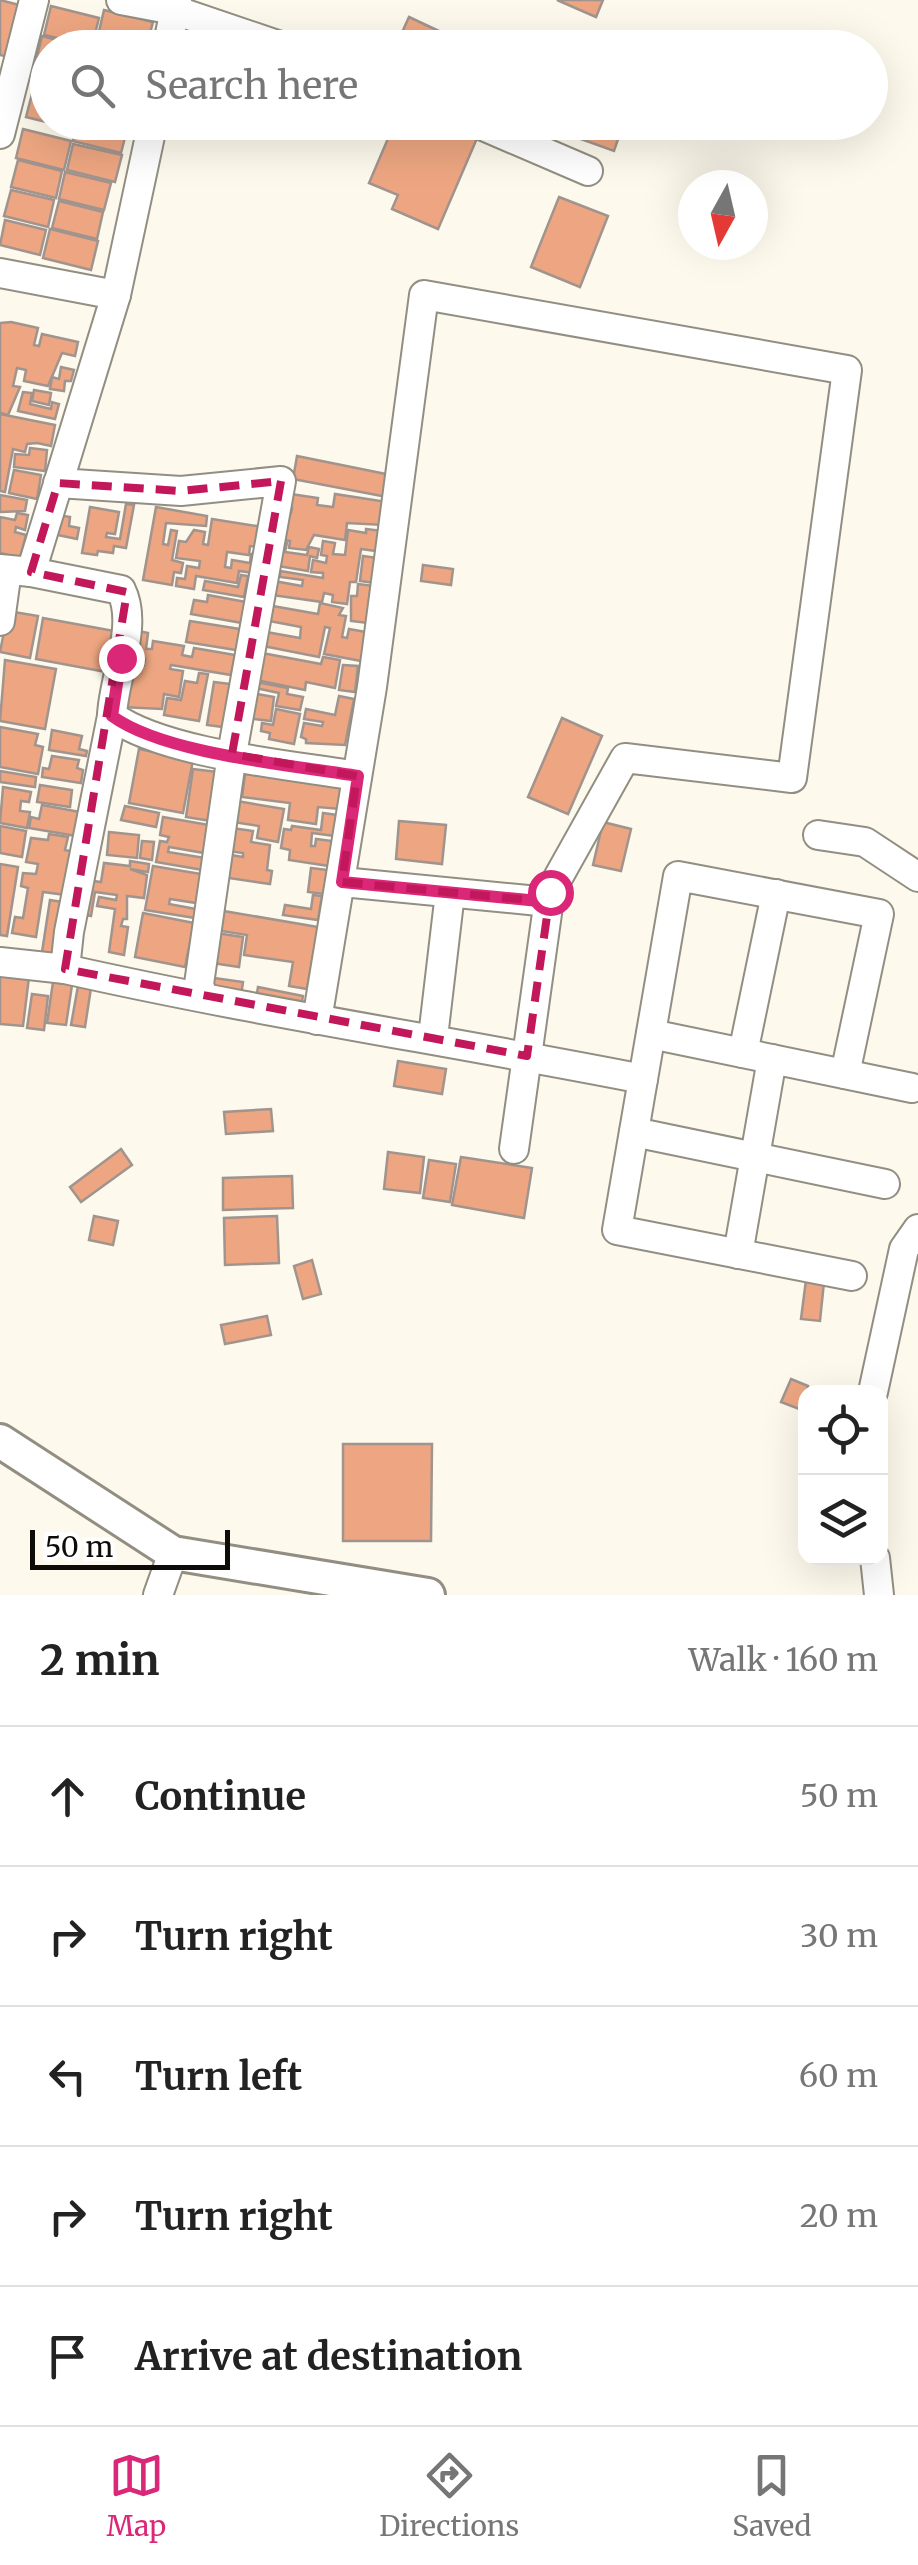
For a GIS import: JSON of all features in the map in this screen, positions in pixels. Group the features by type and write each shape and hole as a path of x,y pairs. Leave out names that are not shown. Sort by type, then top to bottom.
{"street":[{"path":"0,134 7,76 34,0"},
{"path":"121,0 176,5 240,30"},
{"path":"171,30 176,5"},
{"path":"0,621 12,570 58,483 116,295 149,140"},
{"path":"515,140 588,172"},
{"path":"0,273 116,295"},
{"path":"318,1020 358,776 424,294 847,370 792,778 625,758 550,892 514,1149"},
{"path":"58,483 181,491 281,481 232,754 199,984 202,996"},
{"path":"12,570 121,590 127,602 112,716 65,970"},
{"path":"112,716 137,732 232,754 358,776"},
{"path":"818,836 865,842 918,876"},
{"path":"844,1074 879,914 678,876 617,1230 852,1276"},
{"path":"342,882 549,902"},
{"path":"433,1037 450,893"},
{"path":"742,1053 776,894"},
{"path":"0,962 65,970 643,1079"},
{"path":"651,1034 912,1088"},
{"path":"738,1254 772,1059"},
{"path":"634,1132 885,1184"},
{"path":"875,1385 904,1249 918,1229"},
{"path":"0,1441 173,1553 428,1595"},
{"path":"158,1595 173,1553"},
{"path":"876,1565 878,1595"}],"highlighted area":[{"path":"281,481 232,754 357,776 342,882 549,902 527,1056 65,969 127,592 31,572 58,483 181,491"}],"building":[{"path":"0,0 23,6 9,57 0,55"},
{"path":"557,0 603,0 596,17"},
{"path":"51,6 99,18 96,30 45,30"},
{"path":"104,10 153,22 151,30 99,30"},
{"path":"409,17 437,30 403,30"},
{"path":"23,129 30,131 30,140 71,141 64,170 16,158"},
{"path":"73,140 124,140 121,153"},
{"path":"387,140 476,140 438,229 392,209 398,195 369,183"},
{"path":"584,140 618,140 614,151"},
{"path":"73,144 122,155 115,182 67,170"},
{"path":"18,160 62,171 56,198 11,187"},
{"path":"65,172 111,183 104,210 59,199"},
{"path":"11,190 54,200 48,227 4,216"},
{"path":"559,197 608,216 580,287 531,267"},
{"path":"59,201 103,212 97,239 52,228"},
{"path":"5,220 46,230 40,255 0,245"},
{"path":"50,229 98,241 91,270 43,258"},
{"path":"0,323 38,328 34,345 39,346 42,334 78,342 75,356 62,353 48,386 24,381 26,370 17,368 13,386 20,387 8,415 0,413"},
{"path":"61,367 74,370 71,381 65,381 64,391 50,389 52,377 59,379"},
{"path":"34,390 51,393 49,405 32,401"},
{"path":"23,392 32,393 30,404 51,409 52,402 59,404 55,419 18,411"},
{"path":"0,414 55,425 51,446 37,443 27,444 25,452 13,449 5,492 0,491"},
{"path":"30,448 47,450 45,471 14,467 15,454 29,455"},
{"path":"297,456 391,475 387,497 293,479"},
{"path":"14,470 41,475 37,499 9,493"},
{"path":"284,493 318,498 317,505 333,507 335,494 387,502 384,525 347,523 345,540 314,535 306,550 289,548 290,541 278,539 282,511 291,513 292,508 282,506"},
{"path":"0,495 27,500 25,511 0,512"},
{"path":"126,504 134,505 126,548 114,546 113,553 98,551 97,555 82,553 90,507 119,512 115,534 107,533 106,537 120,539"},
{"path":"156,507 207,516 206,526 166,523 163,544 168,545 171,530 177,531 172,560 183,563 181,573 174,572 172,585 143,580"},
{"path":"17,513 28,515 25,530 16,527 15,532 26,535 20,558 0,553 0,517 15,520"},
{"path":"52,514 70,517 69,526 79,528 77,539 48,533"},
{"path":"212,519 263,527 260,547 250,546 249,555 227,552 225,567 231,568 232,560 250,563 251,554 257,555 254,573 239,571 237,583 196,576 194,589 176,586 177,578 185,579 187,566 199,568 200,561 176,558 179,541 186,542 194,530 205,532 203,544 208,545"},
{"path":"366,529 383,531 381,543 375,551 361,549 356,582 350,582 347,604 332,602 333,595 324,593 322,602 272,595 274,581 302,586 303,580 280,577 280,571 323,578 323,573 311,572 313,560 326,563 327,556 321,555 323,541 335,543 333,554 345,555 348,530 366,533"},
{"path":"275,542 287,543 285,552 307,555 309,547 319,549 317,558 310,556 308,571 272,565"},
{"path":"363,556 378,558 375,583 360,581"},
{"path":"423,565 453,569 451,585 421,581"},
{"path":"241,575 248,576 244,597 203,590 205,581 238,587"},
{"path":"358,584 374,586 369,623 351,621 351,596 357,596"},
{"path":"208,595 246,602 242,623 191,614 194,600 207,602"},
{"path":"320,603 343,608 339,615 346,616 342,637 347,638 349,629 366,632 361,661 324,654 330,628 325,627 319,657 263,646 266,632 300,638 301,627 264,620 267,605 318,614"},
{"path":"8,611 38,616 30,658 0,652"},
{"path":"43,618 114,631 106,672 36,659"},
{"path":"190,621 240,629 236,650 186,642"},
{"path":"134,630 148,633 146,649 152,649 153,641 184,646 182,655 192,657 194,648 235,655 231,675 171,665 170,669 183,671 179,697 164,694 162,709 122,707 130,662 144,665 145,659 129,657"},
{"path":"262,653 321,664 323,657 340,660 335,688 306,682 305,690 256,680"},
{"path":"5,660 56,669 45,729 0,721"},
{"path":"343,665 358,666 355,692 339,690"},
{"path":"199,673 208,674 199,721 164,715 167,698 181,700 185,681 197,683"},
{"path":"214,682 231,684 230,710 226,709 223,727 207,725"},
{"path":"256,682 288,688 287,694 303,697 300,710 276,706 279,693 255,688"},
{"path":"257,694 274,697 271,721 253,719"},
{"path":"339,696 354,699 345,745 306,743 301,737 304,723 322,726 323,722 304,719 306,709 335,715"},
{"path":"276,709 300,714 294,744 269,739 270,733 261,731 262,723 273,725"},
{"path":"562,718 602,736 568,814 528,797"},
{"path":"0,727 38,734 35,745 43,747 38,774 0,767"},
{"path":"52,730 82,736 79,749 87,751 86,756 49,750"},
{"path":"139,749 193,760 183,813 129,803"},
{"path":"52,756 79,760 77,768 83,770 81,783 42,777"},
{"path":"193,769 218,772 211,821 186,817"},
{"path":"0,771 36,777 35,787 0,782"},
{"path":"245,774 343,786 340,809 318,807 316,824 288,820 290,803 242,797"},
{"path":"40,785 72,790 70,807 37,802"},
{"path":"3,787 31,792 29,802 21,801 20,811 30,812 27,828 0,823"},
{"path":"237,801 284,809 278,842 257,838 259,826 233,822"},
{"path":"42,805 80,812 76,836 29,828 31,817 39,819"},
{"path":"125,806 159,813 156,827 121,820"},
{"path":"323,813 338,815 335,836 312,833 311,846 315,846 316,839 332,841 329,866 289,860 290,850 281,848 284,829 291,830 292,826 321,830"},
{"path":"163,817 209,825 204,853 169,847 168,852 205,858 203,870 156,862 160,841 167,842 169,837 160,835"},
{"path":"399,821 446,825 442,864 396,859"},
{"path":"603,822 631,829 621,871 593,865"},
{"path":"0,826 26,831 22,857 0,853"},
{"path":"232,828 253,831 251,842 270,845 270,884 222,877 225,854 243,857 243,853 228,851"},
{"path":"109,832 139,835 137,858 107,855"},
{"path":"49,834 68,837 65,850 74,852 66,895 43,892 36,937 12,933 15,917 23,918 28,888 21,886 23,873 36,874 38,864 26,862 31,838 48,840"},
{"path":"142,841 154,842 152,860 140,858"},
{"path":"130,861 149,864 148,872 130,869 147,875 144,898 127,896 127,919 123,919 121,926 128,927 124,955 109,952 115,909 97,906 99,897 116,900 117,895 95,892 91,916 81,914 86,880 101,882 104,863 130,866"},
{"path":"0,864 18,867 7,936 0,935"},
{"path":"153,866 201,874 196,903 170,899 169,904 196,909 195,918 145,910"},
{"path":"311,868 328,870 325,894 308,892"},
{"path":"313,895 322,896 318,920 283,915 285,905 311,909"},
{"path":"50,900 69,903 60,955 42,952"},
{"path":"218,910 318,927 307,989 289,986 293,962 244,955 247,935 215,930"},
{"path":"143,913 194,923 185,967 135,957"},
{"path":"216,933 243,937 239,967 212,963"},
{"path":"0,974 29,977 23,1026 0,1024"},
{"path":"207,977 243,982 241,996 205,991"},
{"path":"53,982 72,985 66,1025 47,1023"},
{"path":"78,986 91,988 85,1027 71,1025"},
{"path":"258,987 303,996 301,1007 256,999"},
{"path":"32,994 48,996 44,1030 27,1028"},
{"path":"398,1061 446,1069 442,1094 394,1086"},
{"path":"271,1109 273,1131 226,1134 224,1112"},
{"path":"121,1149 132,1165 81,1202 70,1187"},
{"path":"388,1152 424,1157 420,1193 384,1189"},
{"path":"461,1157 532,1168 524,1218 452,1205"},
{"path":"429,1160 456,1164 450,1202 423,1198"},
{"path":"292,1176 293,1208 223,1210 223,1178"},
{"path":"94,1216 118,1221 113,1245 89,1240"},
{"path":"277,1216 279,1263 225,1265 224,1218"},
{"path":"312,1260 321,1294 303,1299 294,1266"},
{"path":"806,1280 824,1282 820,1321 801,1319"},
{"path":"267,1316 271,1335 225,1344 221,1325"},
{"path":"791,1379 806,1385 798,1385 798,1409 781,1402"},
{"path":"343,1444 432,1444 431,1541 343,1541"}],"route":[{"path":"121,658 112,716 132,730 232,754 358,776 342,882 549,902 550,892"}]}
